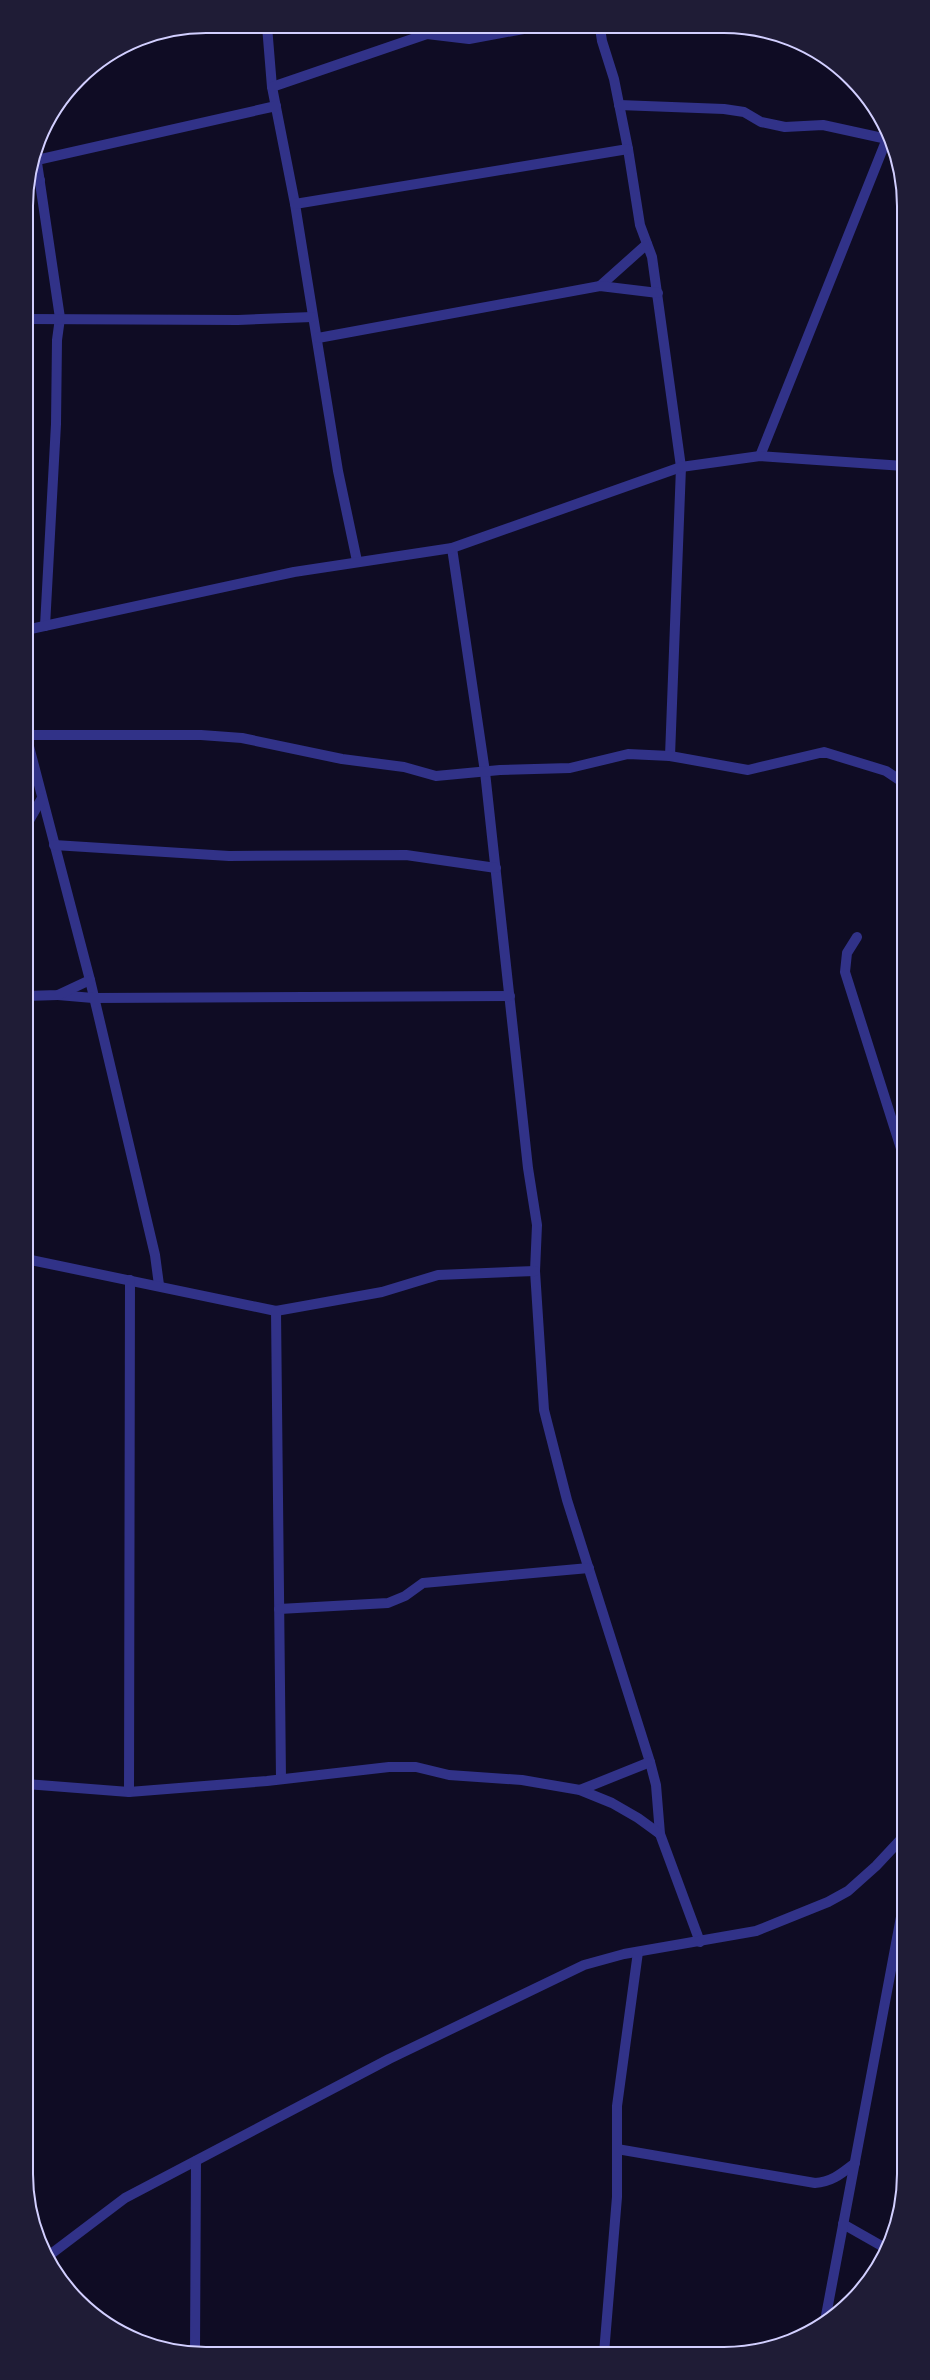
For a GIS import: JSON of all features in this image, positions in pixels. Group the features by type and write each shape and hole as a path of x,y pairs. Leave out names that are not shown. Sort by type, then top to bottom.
{"street":[{"path":"268,33 272,86 296,204 312,317 318,338 338,471 357,561"},
{"path":"272,86 427,34 469,39 502,33"},
{"path":"601,33 628,149 640,225 652,257 658,293 680,468 670,756"},
{"path":"619,105 724,109 744,112 761,122 785,127 823,125 883,137"},
{"path":"40,157 276,106"},
{"path":"760,456 885,143"},
{"path":"296,204 628,149"},
{"path":"35,181 60,318 57,340 56,424 45,626"},
{"path":"600,286 646,244"},
{"path":"318,338 600,286 658,293"},
{"path":"33,319 238,320 312,317"},
{"path":"33,629 294,572 357,561 452,548 680,468 760,456 897,466"},
{"path":"452,548 486,772 528,1168 537,1225 535,1271 544,1410 567,1500 650,1762 656,1785 660,1834 700,1942"},
{"path":"33,735 201,735 242,738 342,759 404,767 436,776 570,768 628,754 670,756 748,770 824,752 886,771 897,778"},
{"path":"33,763 90,980 93,998 155,1255 159,1285"},
{"path":"33,814 42,798"},
{"path":"54,845 229,856 406,855 496,868"},
{"path":"857,936 847,953 845,972 897,1136"},
{"path":"58,996 90,980"},
{"path":"33,996 93,998 510,996"},
{"path":"33,1260 159,1285 174,1291 276,1311 382,1292 438,1274 535,1271"},
{"path":"129,1792 130,1280"},
{"path":"276,1311 281,1779"},
{"path":"279,1609 388,1603 405,1596 423,1583 589,1568"},
{"path":"580,1790 650,1762"},
{"path":"33,1785 129,1792 281,1779 389,1766 416,1767 449,1775 522,1780 580,1790 632,1814 660,1834"},
{"path":"52,2253 125,2198 389,2059 584,1965 638,1952 756,1931 828,1902 848,1891 876,1866 897,1844"},
{"path":"826,2313 897,1938"},
{"path":"604,2347 617,2197 617,2106 638,1952"},
{"path":"617,2149 815,2183 824,2182 835,2178 855,2163"},
{"path":"195,2347 196,2161"},
{"path":"843,2224 881,2246"}]}
